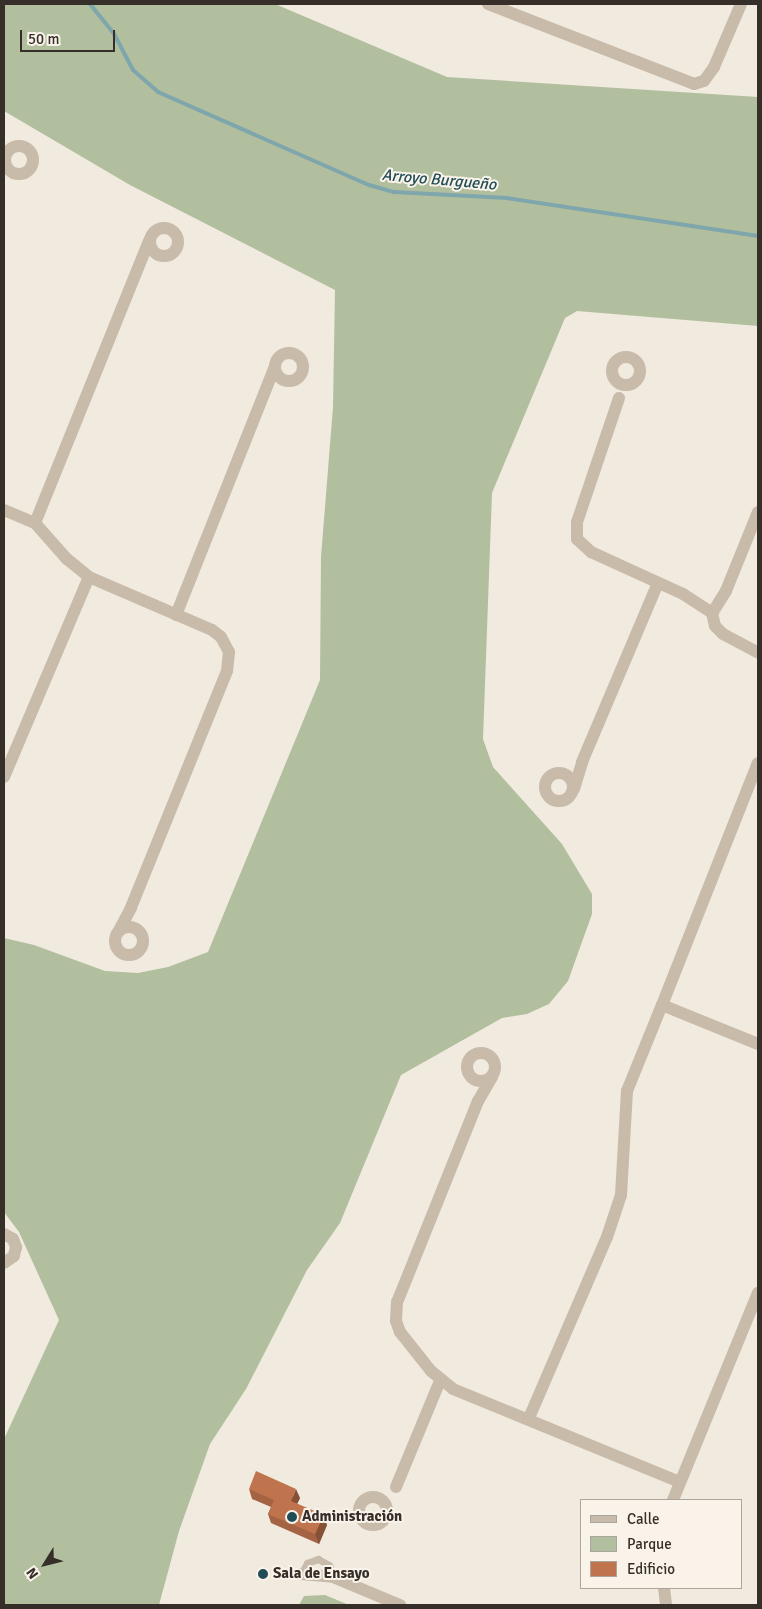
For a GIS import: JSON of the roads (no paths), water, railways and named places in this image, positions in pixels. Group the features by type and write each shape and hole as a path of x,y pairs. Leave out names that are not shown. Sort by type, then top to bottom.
{"street":[{"path":"488,4 694,84 704,81 714,67 741,4"},
{"path":"17,145 26,147 32,154 33,164 28,171 9,176 4,160 9,150 17,145"},
{"path":"35,523 141,267 149,241 157,229 166,228 174,233 178,241 176,250 168,256 159,256 141,267"},
{"path":"149,241 151,250 159,256"},
{"path":"176,615 279,357 287,353 296,355 303,362 303,371 298,379 284,381 266,392"},
{"path":"619,398 612,372 615,363 622,358 631,359 639,369 638,378 619,398 577,522 577,539 591,552 700,603 712,613 715,626 723,634 758,653"},
{"path":"275,366 277,375 284,381"},
{"path":"615,380 622,384 631,384"},
{"path":"4,510 35,523 67,559 89,577 221,637 229,652 227,671 131,908 114,941 117,950 125,955 134,955 142,949 144,940 135,928 131,908"},
{"path":"712,613 726,591 758,512"},
{"path":"4,777 89,577"},
{"path":"582,762 564,774 555,774 547,780 545,789 548,797 562,802 570,798 582,762 658,583"},
{"path":"529,1418 607,1237 621,1194 627,1091 758,763"},
{"path":"564,774 572,780 574,789"},
{"path":"118,932 126,927 135,928"},
{"path":"662,1005 758,1044"},
{"path":"478,1101 474,1080 468,1073 467,1064 472,1056 481,1053 490,1056 495,1063 492,1077 478,1101 395,1312 400,1332 408,1345 440,1381 453,1389 529,1418 680,1482"},
{"path":"474,1080 484,1082 492,1077"},
{"path":"4,1234 13,1239 16,1247 14,1256 4,1263"},
{"path":"673,1499 758,1293"},
{"path":"396,1487 378,1498 364,1499 359,1507 359,1516 365,1524 374,1526 383,1522 440,1381"},
{"path":"378,1498 386,1504 387,1513"},
{"path":"301,1574 333,1577 400,1605"},
{"path":"664,1589 666,1605"}],"waterway":[{"name":"Arroyo Burgueño","path":"90,4 113,32 133,70 158,92 369,185 394,192 507,198 758,236"}],"place":[{"name":"Administración","path":"292,1517"},
{"name":"Sala de Ensayo","path":"263,1574"}]}
